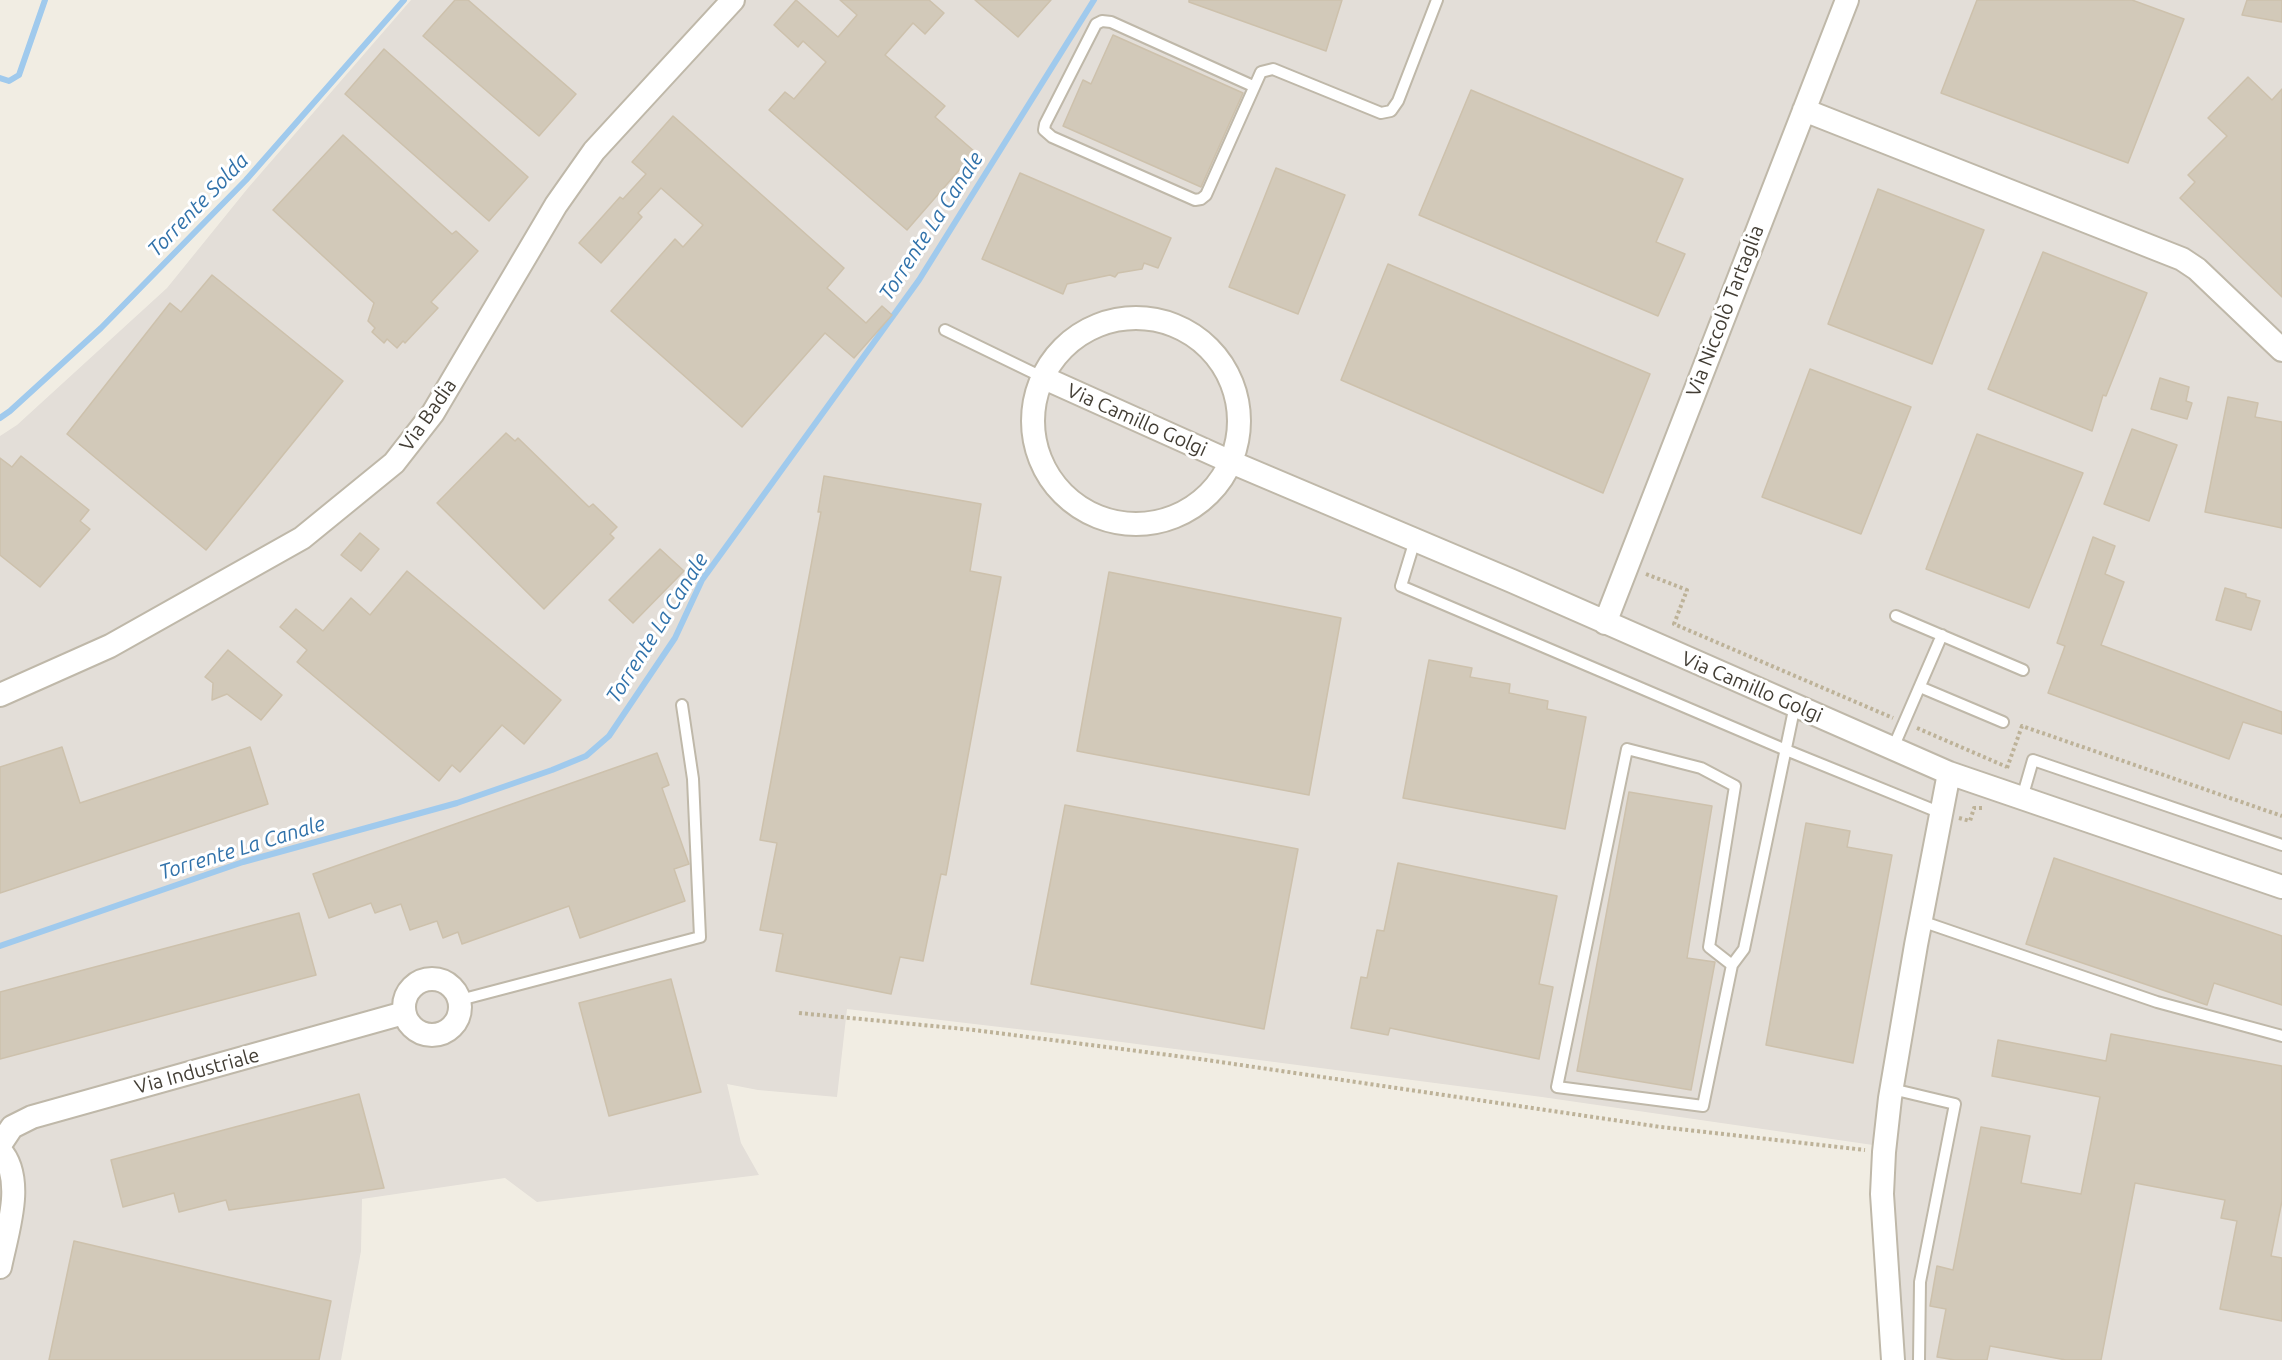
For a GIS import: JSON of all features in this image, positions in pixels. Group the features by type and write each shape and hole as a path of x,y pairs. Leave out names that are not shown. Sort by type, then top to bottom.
{"street":[{"name":"Via Badia","path":"0,695 110,646 302,538 394,463 434,413 556,205 594,150 733,0"},
{"name":"Via Niccolò Tartaglia","path":"1605,623 1847,0"},
{"path":"1804,110 2182,259 2197,269 2282,350"},
{"name":"Via Camillo Golgi","path":"1126,318 1162,321 1194,335 1220,360 1236,392 1240,427 1231,462 1214,490 1188,510 1158,522 1125,525 1093,516 1066,498 1045,472 1034,441 1032,409 1042,377 1062,348 1092,328 1126,318"},
{"name":"Via Camillo Golgi","path":"1042,377 1231,462 1949,773 2282,887"},
{"path":"1893,1360 1882,1194 1884,1152 1892,1089 1949,773"},
{"path":"430,978 449,984 456,991 460,1000 460,1009 454,1025 439,1034 421,1033 408,1022 404,1014 406,994 421,981 430,978"},
{"name":"Via Industriale","path":"0,1144 12,1127 32,1117 404,1014"},
{"path":"0,1150 8,1158 14,1177 13,1196 0,1267"}],"lane":[{"path":"1253,86 1111,22 1102,21 1095,24 1044,130 1052,137 1195,200 1201,199 1206,195 1261,72 1269,68 1381,113 1391,111 1398,101 1437,0"},
{"path":"945,330 1042,377"},
{"path":"1415,540 1401,586 1786,750 1941,813"},
{"path":"1896,616 2023,670"},
{"path":"1893,748 1942,635"},
{"path":"1920,687 2003,722"},
{"path":"460,1000 700,937 693,779 682,705"},
{"path":"1732,965 1709,947 1735,786 1701,768 1627,749 1557,1087 1703,1106 1732,965 1744,949 1795,705"},
{"path":"2013,795 2033,760 2282,845"},
{"path":"1921,921 2157,1002 2282,1036"},
{"path":"1892,1089 1955,1104 1920,1282 1919,1360"}],"path":[{"path":"1641,572 1687,590 1674,624 1771,666"},
{"path":"2013,795 2007,767 2022,726 2282,816"},
{"path":"799,1013 985,1032 1200,1059 1661,1127 1884,1152"}],"shaded area":[{"path":"411,0 2282,0 2282,1360 1885,1360 1876,1167 1871,1158 1873,1145 1542,1097 1068,1035 847,1009 837,1097 758,1090 727,1084 741,1143 759,1175 537,1202 505,1178 362,1199 361,1251 341,1360 0,1360 0,436 17,425 167,288 248,188"}],"building":[{"path":"455,0 468,0 576,94 539,136 423,36"},
{"path":"796,0 838,37 857,15 840,0 929,0 944,13 925,34 913,23 885,55 945,106 935,117 975,152 907,230 769,110 785,92 794,99 826,62 803,41 798,47 774,25"},
{"path":"975,0 1051,0 1018,37"},
{"path":"1189,0 1342,0 1326,51 1189,2"},
{"path":"1977,0 2132,0 2184,19 2128,163 1941,93"},
{"path":"2247,0 2282,0 2282,22 2242,15"},
{"path":"1113,35 1243,93 1201,187 1063,126 1083,80 1091,84"},
{"path":"384,49 528,177 489,221 345,94"},
{"path":"2248,77 2272,100 2282,89 2282,297 2180,198 2195,182 2188,175 2227,136 2208,118"},
{"path":"1471,90 1683,179 1656,242 1685,254 1658,316 1419,215"},
{"path":"673,116 844,268 827,288 866,323 882,306 892,315 854,358 825,333 742,427 611,311 675,239 683,247 703,225 661,188 638,213 642,217 601,263 579,243 620,197 623,199 646,174 632,162"},
{"path":"343,135 452,234 456,231 478,251 431,302 438,308 405,343 403,341 397,348 387,339 384,343 372,332 375,328 368,321 374,303 273,210"},
{"path":"1276,168 1345,195 1298,314 1229,287"},
{"path":"1020,173 1171,238 1158,268 1144,263 1142,269 1118,273 1115,277 1110,275 1067,284 1063,294 982,259"},
{"path":"1878,189 1984,230 1932,364 1828,324"},
{"path":"2043,252 2147,293 2106,396 2103,395 2092,431 1988,389"},
{"path":"1388,264 1650,374 1603,493 1341,380"},
{"path":"212,275 343,381 206,550 67,434 170,303 181,312"},
{"path":"1810,369 1911,407 1861,534 1762,497"},
{"path":"2160,378 2189,387 2186,401 2192,403 2187,419 2151,409"},
{"path":"2228,397 2258,403 2255,417 2282,422 2282,528 2205,512"},
{"path":"2132,429 2177,445 2149,521 2104,504"},
{"path":"506,433 515,441 518,438 589,507 593,504 617,527 610,534 614,538 544,609 437,503"},
{"path":"1977,434 2083,473 2029,608 1926,569"},
{"path":"21,456 89,510 80,521 90,529 40,587 0,555 0,458 12,467"},
{"path":"824,476 981,504 970,571 1001,577 946,875 941,874 923,961 900,957 891,994 776,971 783,934 760,930 777,843 760,840 821,512 818,512"},
{"path":"360,533 379,549 361,571 341,555"},
{"path":"2093,537 2115,546 2105,574 2124,582 2101,645 2282,712 2282,734 2243,722 2229,759 2048,693 2065,646 2057,643"},
{"path":"660,549 684,571 633,623 609,600"},
{"path":"407,571 561,700 524,744 502,725 460,772 452,765 439,781 297,662 307,650 280,627 296,609 323,631 351,598 370,615"},
{"path":"1109,572 1341,618 1309,795 1077,751"},
{"path":"2225,588 2260,601 2251,630 2216,620"},
{"path":"228,650 282,695 261,720 227,694 212,700 213,683 205,677"},
{"path":"1429,660 1472,668 1470,677 1510,684 1509,693 1548,701 1547,709 1586,717 1565,829 1403,798"},
{"path":"62,747 80,803 250,747 268,804 0,893 0,767"},
{"path":"657,753 669,785 662,788 689,864 674,869 685,901 580,938 569,906 462,944 458,932 443,938 437,921 410,930 401,904 375,913 371,903 329,918 313,874"},
{"path":"1629,792 1712,806 1687,958 1715,962 1691,1090 1577,1071"},
{"path":"1065,805 1298,849 1264,1029 1031,984"},
{"path":"1806,823 1850,831 1847,847 1892,855 1853,1063 1766,1045"},
{"path":"2054,858 2282,936 2282,1005 2214,983 2207,1005 2026,944"},
{"path":"1398,863 1557,896 1539,984 1553,987 1539,1059 1390,1028 1388,1035 1351,1028 1361,977 1367,978 1377,930 1384,931"},
{"path":"299,913 316,975 0,1059 0,992"},
{"path":"671,979 701,1092 609,1116 579,1003"},
{"path":"2111,1034 2282,1066 2282,1201 2271,1256 2282,1258 2282,1321 2220,1309 2237,1221 2221,1218 2225,1200 2135,1183 2101,1360 2066,1360 1990,1346 1987,1360 1955,1360 1937,1357 1946,1309 1930,1306 1937,1266 1953,1270 1981,1127 2030,1136 2021,1183 2081,1194 2100,1097 1992,1076 1998,1040 2106,1061"},
{"path":"359,1094 384,1188 229,1210 226,1200 179,1212 174,1193 123,1207 111,1160"},
{"path":"74,1241 331,1301 319,1360 49,1360"}],"waterway":[{"path":"0,78 9,81 19,75 45,0"},
{"name":"Torrente Solda","path":"0,418 101,328 246,180 404,0"},
{"name":"Torrente La Canale","path":"0,946 243,862 457,803 586,756 609,736 675,638 702,580 919,280 1094,0"}]}
